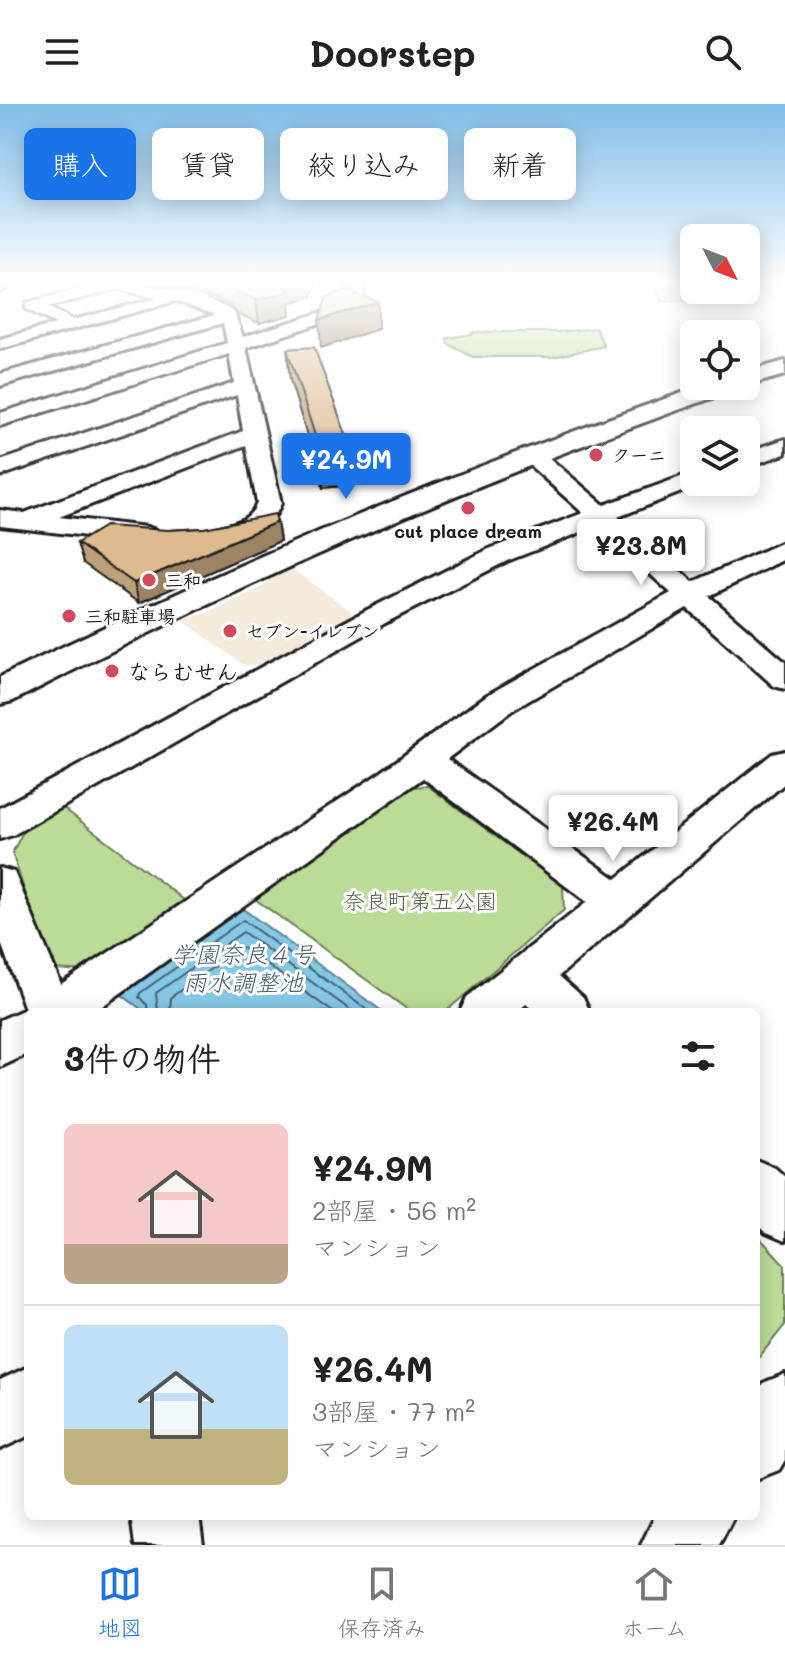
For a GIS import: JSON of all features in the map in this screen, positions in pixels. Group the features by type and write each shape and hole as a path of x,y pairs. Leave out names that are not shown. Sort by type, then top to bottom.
{"street":[{"path":"0,380 106,350"},
{"path":"0,420 228,350"},
{"path":"194,538 229,535 248,528 261,519 269,503 239,350"},
{"path":"760,375 785,368"},
{"path":"0,469 245,386"},
{"path":"0,692 140,621 287,554 532,455 685,400"},
{"path":"12,520 254,434"},
{"path":"760,455 785,446"},
{"path":"532,455 785,679"},
{"path":"0,825 377,616 498,555 680,484"},
{"path":"12,520 168,537"},
{"path":"248,528 287,554"},
{"path":"63,1008 499,703 689,595 785,549"},
{"path":"422,759 616,901"},
{"path":"488,1008 785,763"},
{"path":"0,884 47,1008"},
{"path":"526,975 563,1008"},
{"path":"0,1045 24,1031"},
{"path":"760,1191 785,1214"},
{"path":"0,1418 24,1401"},
{"path":"760,1441 785,1405"},
{"path":"166,1520 169,1545"},
{"path":"675,1545 697,1520"}],"shaded area":[{"path":"291,568 352,612 349,620 260,665 244,665 182,620 212,611 262,587 276,574"}],"green space":[{"path":"460,350 584,350 553,357 473,357"},
{"name":"奈良町第五公園","path":"428,786 563,886 564,910 450,1008 405,1008 255,899 411,787"},
{"path":"62,807 188,903 90,971 51,969 12,853 25,828"},
{"path":"760,1238 785,1265 785,1325 760,1356"}],"water":[{"name":"学園奈良４号 雨水調整池","path":"243,909 378,1008 140,1008 122,995"}],"building":[{"path":"287,350 315,350 352,451 321,454"},
{"path":"275,514 277,522 134,583 77,543 105,526 168,530 204,528"}],"place":[{"name":"クーニ","path":"596,455"},
{"name":"cut place dream","path":"468,508"},
{"name":"三和","path":"149,580"},
{"name":"三和駐車場","path":"69,616"},
{"name":"セブン-イレブン","path":"230,631"},
{"name":"ならむせん","path":"112,671"}]}
